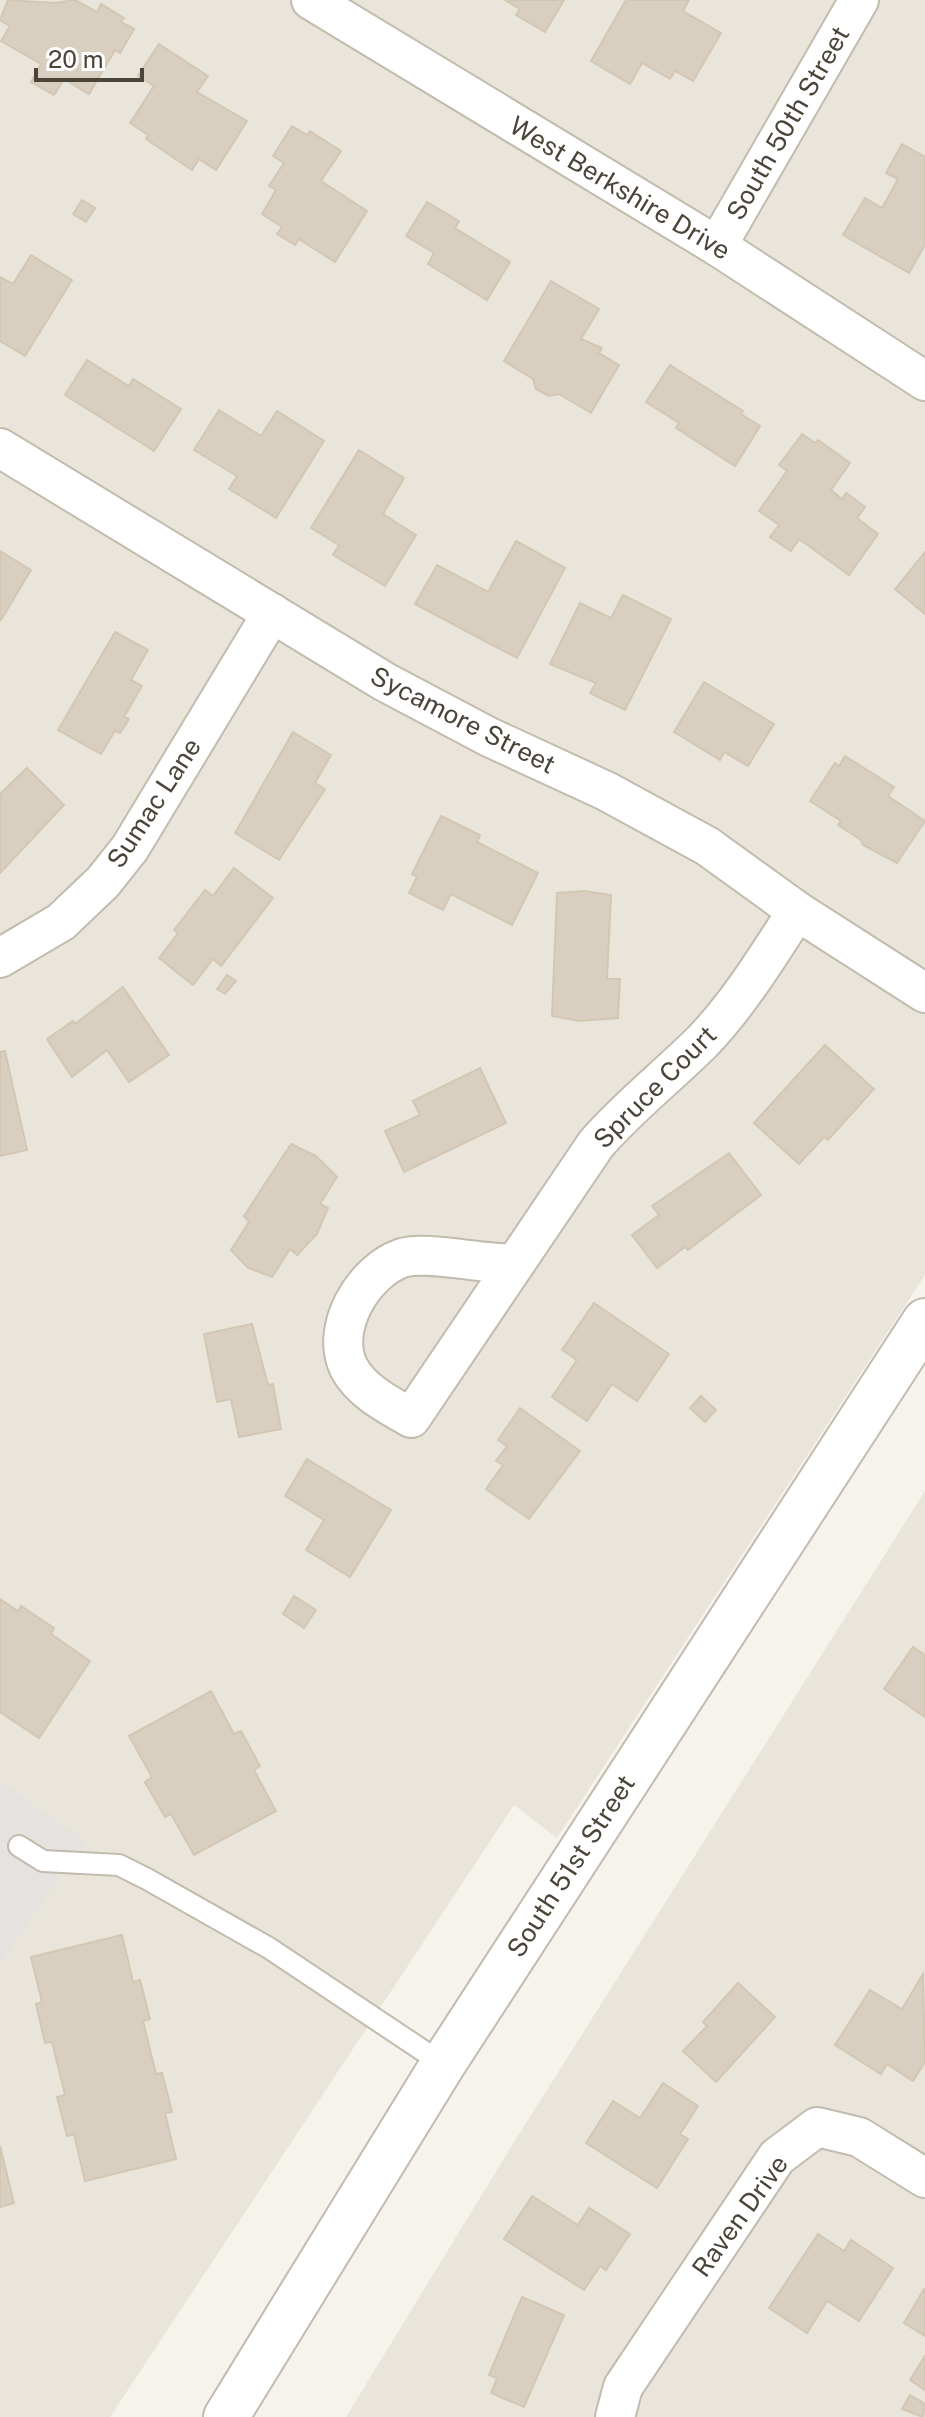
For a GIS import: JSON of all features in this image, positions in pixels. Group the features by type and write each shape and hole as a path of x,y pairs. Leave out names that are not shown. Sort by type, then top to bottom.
{"street":[{"name":"West Berkshire Drive","path":"311,0 717,246 925,381"},
{"name":"South 50th Street","path":"717,246 859,0"},
{"name":"Sycamore Street","path":"0,448 385,682 489,737 606,791 707,846 797,911 925,993"},
{"name":"Sumac Lane","path":"0,958 61,922 103,882 130,848 272,613"},
{"name":"Spruce Court","path":"513,1263 404,1257 374,1273 354,1302 344,1334 349,1368 370,1394 411,1418 513,1263 614,1122 701,1042 734,1006 797,911"},
{"name":"South 51st Street","path":"226,2417 443,2064 925,1321"},
{"name":"Raven Drive","path":"615,2417 623,2387 777,2157 817,2127 859,2137 925,2178"}],"lane":[{"path":"19,1846 43,1861 119,1865 147,1879 269,1948 443,2064"}],"shaded area":[{"path":"0,0 925,0 925,1275 557,1838 514,1805 110,2417 0,2417"},
{"path":"925,1491 925,2417 346,2417 516,2139"},
{"path":"0,1781 85,1841 0,1964"}],"building":[{"path":"8,0 55,3 75,0 97,12 101,4 124,18 121,22 134,29 120,53 115,50 89,94 64,79 54,95 31,82 41,64 1,41 10,26 0,20"},
{"path":"505,0 564,0 545,32 516,15 520,9"},
{"path":"626,0 689,0 683,11 721,33 693,81 675,71 670,79 642,63 630,84 591,61"},
{"path":"159,44 208,76 197,92 247,121 216,170 199,159 192,170 146,139 148,135 130,123 154,86 138,76"},
{"path":"292,126 307,135 310,131 341,151 321,181 367,211 335,262 299,239 295,245 277,234 282,227 262,214 276,190 269,186 284,163 273,156"},
{"path":"902,144 925,157 925,245 909,273 843,235 865,198 882,208 898,179 886,173"},
{"path":"82,200 95,208 86,222 73,214"},
{"path":"427,202 459,221 455,228 510,262 487,300 428,264 434,253 406,236"},
{"path":"31,255 72,280 25,356 0,341 0,277 13,284"},
{"path":"551,281 599,309 581,339 602,348 599,353 619,365 591,413 559,394 549,396 536,389 533,379 504,361"},
{"path":"87,360 129,386 133,379 181,409 154,451 65,395"},
{"path":"670,365 743,411 741,414 760,426 735,466 676,428 679,423 646,402"},
{"path":"219,410 261,436 277,411 324,441 276,518 229,489 237,476 194,450"},
{"path":"802,434 815,443 818,440 850,463 831,490 842,499 846,493 865,507 857,518 878,534 849,575 799,539 791,551 770,537 779,525 759,511 787,471 779,465"},
{"path":"359,450 404,478 383,514 416,535 385,586 333,555 339,545 311,528"},
{"path":"516,541 565,568 517,658 415,604 437,565 488,592"},
{"path":"0,551 31,570 1,620 0,620"},
{"path":"925,552 925,614 895,589"},
{"path":"623,595 671,619 625,710 590,693 596,683 550,664 580,603 611,618"},
{"path":"115,632 148,650 131,680 142,686 124,717 129,719 120,733 115,731 101,754 58,730"},
{"path":"704,682 774,724 748,766 724,752 720,760 674,732"},
{"path":"293,732 331,755 315,783 325,789 279,860 235,833"},
{"path":"845,756 894,787 888,796 925,821 897,863 863,845 861,840 838,825 841,821 810,801 835,763 839,766"},
{"path":"27,768 64,805 0,873 0,794"},
{"path":"441,816 480,835 477,842 538,873 512,925 451,894 443,910 409,893 417,877 412,874"},
{"path":"234,868 273,898 221,966 213,959 193,985 159,958 178,933 174,930 205,890 213,896"},
{"path":"584,891 611,895 607,979 620,979 618,1018 579,1021 552,1016 557,893"},
{"path":"227,975 236,981 225,994 217,989"},
{"path":"123,987 169,1055 129,1082 107,1050 72,1077 47,1039 73,1021 75,1024"},
{"path":"825,1045 874,1089 828,1140 824,1137 799,1164 754,1123"},
{"path":"5,1051 27,1150 0,1156 0,1052"},
{"path":"480,1068 506,1123 404,1172 385,1131 420,1115 413,1101"},
{"path":"291,1144 316,1156 337,1177 320,1204 328,1208 317,1234 297,1255 290,1249 272,1277 248,1268 231,1250 249,1222 244,1216"},
{"path":"729,1153 761,1195 688,1250 685,1247 657,1268 632,1235 659,1215 652,1206"},
{"path":"594,1303 669,1354 637,1401 612,1384 587,1421 552,1397 577,1360 562,1350"},
{"path":"252,1324 268,1385 273,1384 281,1429 239,1437 231,1399 217,1402 204,1334"},
{"path":"701,1396 716,1410 705,1422 690,1408"},
{"path":"520,1408 580,1451 529,1519 486,1489 503,1465 496,1461 507,1446 498,1440"},
{"path":"307,1459 391,1510 350,1577 306,1550 324,1520 285,1496"},
{"path":"294,1596 316,1610 304,1628 283,1614"},
{"path":"0,1599 18,1611 21,1606 54,1628 51,1634 90,1661 39,1738 0,1712"},
{"path":"913,1647 925,1655 925,1717 884,1689"},
{"path":"211,1691 234,1734 241,1731 260,1766 254,1770 276,1811 194,1855 171,1814 165,1817 145,1782 152,1777 129,1736"},
{"path":"122,1935 133,1982 140,1980 150,2019 143,2021 156,2074 162,2073 172,2112 165,2113 176,2159 85,2181 74,2134 67,2136 57,2097 65,2095 52,2042 45,2043 36,2004 42,2002 31,1957"},
{"path":"923,1974 925,2062 913,2081 887,2064 881,2074 835,2045 870,1990 902,2009"},
{"path":"738,1983 775,2017 716,2082 683,2051 707,2026 703,2022"},
{"path":"663,2083 698,2106 680,2134 688,2139 657,2188 586,2143 613,2101 640,2118"},
{"path":"0,2146 14,2203 0,2207"},
{"path":"532,2196 578,2225 589,2208 630,2234 606,2270 600,2266 584,2290 504,2239"},
{"path":"818,2234 844,2251 851,2240 893,2268 859,2321 827,2301 807,2333 769,2308"},
{"path":"925,2289 925,2336 904,2323"},
{"path":"522,2297 564,2315 524,2407 491,2393 497,2378 489,2375"},
{"path":"925,2356 925,2390 910,2380"},
{"path":"910,2395 925,2404 923,2417 902,2409"}]}
